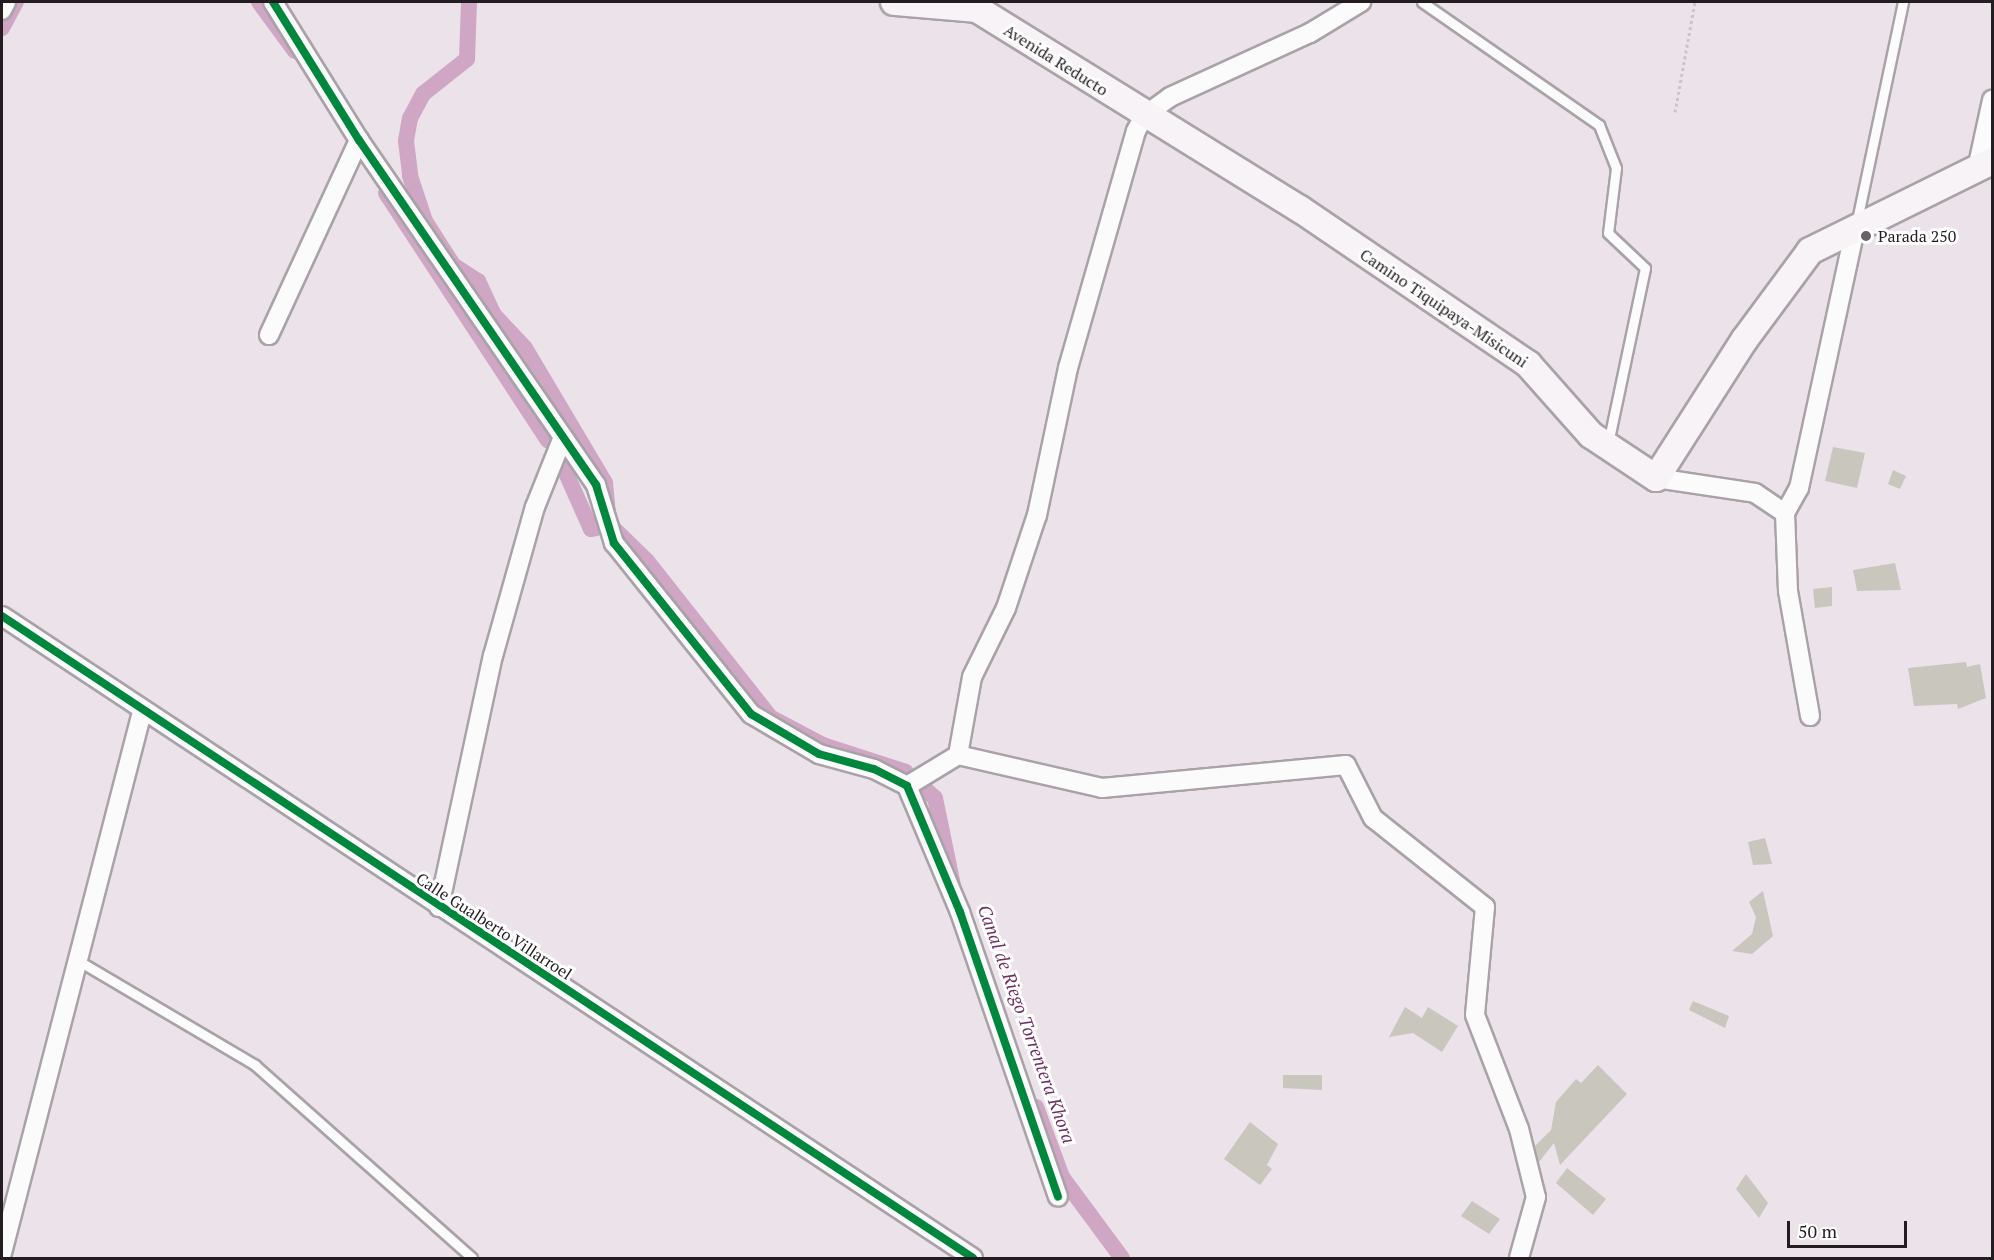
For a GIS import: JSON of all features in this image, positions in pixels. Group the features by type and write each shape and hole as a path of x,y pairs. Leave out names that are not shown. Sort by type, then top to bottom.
{"main road":[{"name":"Avenida Reducto","path":"894,2 977,9 1144,116"},
{"name":"Camino Tiquipaya-Misicuni","path":"1144,116 1300,209 1528,364 1607,448 1656,478"},
{"path":"1656,478 1745,339 1810,251 1856,225 1985,165"}],"street":[{"path":"2,10 6,2"},
{"path":"273,2 359,140 596,485 614,543 751,714 819,754 874,769 907,786 960,912 1058,1197"},
{"path":"958,755 972,677 1006,608 1037,516 1068,368 1144,116 1170,97 1310,33 1361,2"},
{"path":"1985,165 1992,100"},
{"path":"269,335 359,140"},
{"path":"1810,716 1788,591 1785,513 1799,488 1856,225"},
{"path":"439,907 493,656 535,507 563,437"},
{"path":"1656,478 1755,493 1785,513"},
{"name":"Calle Gualberto Villarroel","path":"2,616 142,712 439,907 711,1081 973,1258"},
{"path":"2,1253 142,712"},
{"path":"907,786 958,755 1102,788 1346,765 1373,818 1485,907 1475,1014 1520,1129 1536,1197 1519,1258"}],"lane":[{"path":"1422,2 1599,125 1616,168 1608,233 1645,268 1617,421 1607,448"},
{"path":"1856,225 1903,2"},
{"path":"77,960 255,1065 472,1258"}],"path":[{"path":"1675,112 1695,2"}],"building":[{"path":"1833,447 1865,453 1857,488 1825,481"},
{"path":"1893,470 1906,476 1900,489 1888,484"},
{"path":"1895,563 1901,590 1857,591 1853,570"},
{"path":"1832,587 1832,606 1815,608 1813,589"},
{"path":"1966,662 1967,667 1980,664 1986,698 1958,709 1957,704 1914,706 1908,668"},
{"path":"1765,838 1772,864 1753,865 1748,842"},
{"path":"1763,891 1773,936 1752,954 1732,951 1752,934 1756,917 1749,902"},
{"path":"1693,1001 1729,1016 1725,1028 1689,1010"},
{"path":"1405,1007 1422,1018 1428,1007 1458,1026 1442,1052 1413,1033 1389,1037"},
{"path":"1598,1065 1627,1094 1560,1165 1554,1143 1539,1162 1535,1146 1551,1130 1556,1102 1576,1079 1581,1083"},
{"path":"1283,1075 1322,1075 1322,1090 1283,1088"},
{"path":"1250,1122 1278,1144 1267,1165 1272,1169 1260,1185 1224,1159"},
{"path":"1567,1168 1606,1199 1593,1215 1556,1183"},
{"path":"1746,1174 1768,1203 1759,1218 1736,1189"},
{"path":"1472,1201 1500,1219 1489,1234 1461,1216"}],"waterway":[{"name":"Canal de Riego Torrentera Khora","path":"2,28 16,2"},
{"name":"Canal de Riego Torrentera Khora","path":"259,2 295,51"},
{"name":"Canal de Riego Torrentera Khora","path":"469,2 467,59 423,94 410,118 406,141 410,176 425,221 453,265 478,281 494,315 525,348 605,483 609,524 647,561 770,717 823,745 906,772"},
{"name":"Canal de Riego Torrentera Khora","path":"386,193 548,441"},
{"name":"Canal de Riego Torrentera Khora","path":"558,455 591,529 596,528"},
{"name":"Canal de Riego Torrentera Khora","path":"926,790 935,798 953,886"},
{"name":"Canal de Riego Torrentera Khora","path":"1036,1107 1062,1177 1122,1258"}],"cycle path":[{"path":"273,2 359,140 596,485 614,543 751,714 819,754 874,769 907,786 960,912 1058,1197"},
{"path":"2,616 973,1258"}],"place":[{"name":"Parada 250","path":"1866,236"}]}
